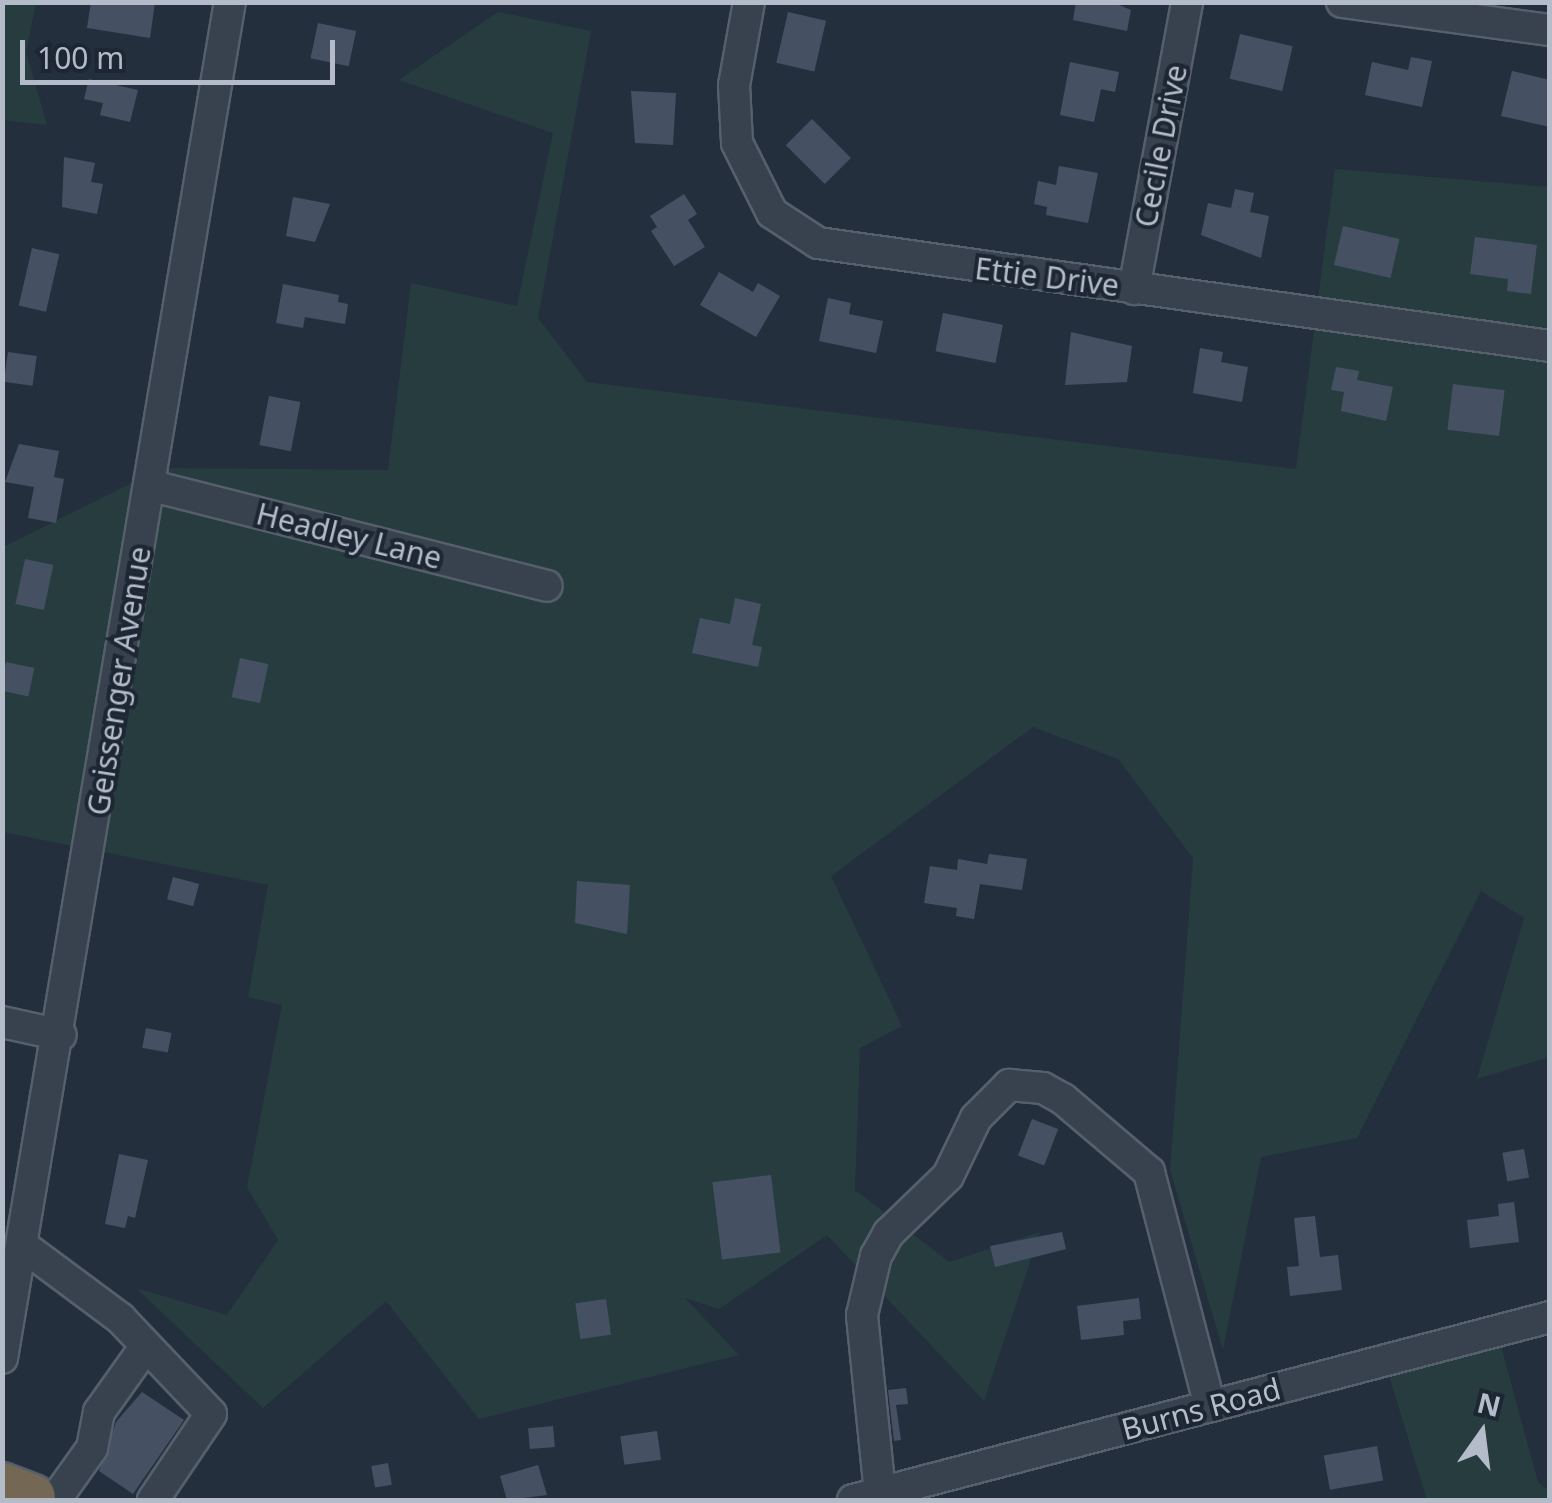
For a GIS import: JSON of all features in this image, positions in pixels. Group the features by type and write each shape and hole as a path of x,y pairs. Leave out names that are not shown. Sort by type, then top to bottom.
{"street":[{"name":"Geissenger Avenue","path":"2,1358 60,1035 230,2"},
{"name":"Ettie Drive","path":"749,2 734,85 738,143 758,194 795,231 844,251 1550,346"},
{"name":"Cecile Drive","path":"1134,289 1188,2"},
{"path":"1342,2 1550,30"},
{"name":"Headley Lane","path":"152,486 546,586"},
{"path":"2,1022 60,1035"},
{"path":"866,1497 862,1314 876,1256 889,1233 948,1176 976,1118 1009,1086 1026,1084 1064,1099 1148,1172 1210,1406"},
{"path":"23,1246 146,1346 212,1414 153,1500"},
{"name":"Burns Road","path":"866,1497 1550,1317"},
{"path":"31,1493 92,1448 100,1412 146,1346"}],"green space":[{"path":"2,3 36,3 26,52 47,125 3,120"},
{"path":"498,12 591,31 538,318 587,382 1296,469 1335,169 1549,187 1549,1057 1477,1079 1524,918 1481,891 1357,1138 1261,1157 1223,1350 1170,1170 1193,858 1118,759 1033,727 831,876 902,1026 860,1048 855,1190 949,1262 1040,1232 984,1401 827,1235 719,1309 685,1298 739,1355 479,1419 386,1301 263,1408 136,1288 227,1315 278,1240 247,1187 282,1005 248,997 268,885 3,832 3,547 162,468 388,470 411,283 517,306 553,133 399,80"},
{"path":"1496,1328 1538,1482 1549,1491 1549,1500 1427,1500 1385,1362"}],"building":[{"path":"91,2 155,2 150,38 87,28"},
{"path":"1076,2 1112,2 1131,10 1127,31 1073,20"},
{"path":"788,12 826,21 814,71 776,63"},
{"path":"318,23 356,31 349,66 311,58"},
{"path":"1240,34 1293,46 1282,91 1230,79"},
{"path":"1411,57 1432,61 1422,107 1365,95 1372,62 1408,70"},
{"path":"1070,62 1119,72 1115,92 1101,89 1094,122 1060,115"},
{"path":"1512,71 1550,80 1550,127 1501,116"},
{"path":"89,79 138,90 130,122 100,115 103,103 84,99"},
{"path":"631,91 676,93 673,145 635,143"},
{"path":"812,119 851,158 825,184 786,145"},
{"path":"64,157 95,163 91,182 103,184 97,214 62,207"},
{"path":"1059,166 1098,173 1088,223 1046,215 1047,207 1034,204 1038,181 1056,185"},
{"path":"1235,189 1254,193 1250,212 1269,216 1261,258 1201,235 1208,203 1231,208"},
{"path":"684,194 697,214 688,220 705,247 674,266 651,231 657,227 650,216"},
{"path":"293,197 330,204 315,242 286,236"},
{"path":"1343,226 1400,239 1391,278 1334,265"},
{"path":"1475,237 1537,245 1531,294 1507,291 1508,279 1470,274"},
{"path":"32,248 59,254 46,312 19,305"},
{"path":"719,272 753,292 758,283 780,296 756,337 700,305"},
{"path":"283,284 339,295 338,302 348,304 345,324 305,317 303,328 276,323"},
{"path":"828,298 851,303 849,314 883,321 876,353 819,341"},
{"path":"943,313 1003,325 995,363 936,351"},
{"path":"1071,332 1132,346 1127,382 1065,385"},
{"path":"1200,348 1223,352 1221,362 1248,367 1242,402 1193,393"},
{"path":"8,352 37,356 33,386 4,382"},
{"path":"1336,367 1359,371 1357,380 1393,387 1386,421 1341,411 1344,392 1331,390"},
{"path":"1453,384 1505,390 1499,436 1447,430"},
{"path":"269,396 300,402 291,451 259,445"},
{"path":"19,444 59,451 54,477 64,479 56,523 28,518 34,487 5,482"},
{"path":"25,559 53,565 44,610 15,604"},
{"path":"735,598 761,604 752,645 762,647 758,667 692,653 700,618 730,624"},
{"path":"240,658 268,664 260,703 232,697"},
{"path":"6,662 34,668 28,696 2,691"},
{"path":"989,854 1027,859 1022,890 980,884 974,919 956,916 957,908 924,903 930,866 957,870 958,859 987,864"},
{"path":"173,877 199,884 193,906 167,899"},
{"path":"577,881 630,885 627,934 575,923"},
{"path":"146,1028 172,1033 168,1053 142,1048"},
{"path":"1032,1119 1058,1129 1044,1165 1018,1155"},
{"path":"1524,1149 1529,1178 1507,1181 1502,1153"},
{"path":"119,1154 148,1160 135,1218 128,1216 125,1228 105,1224"},
{"path":"771,1175 781,1252 722,1260 712,1182"},
{"path":"1514,1202 1519,1242 1470,1248 1467,1220 1499,1216 1498,1204"},
{"path":"1315,1216 1320,1257 1338,1255 1342,1290 1290,1296 1287,1267 1299,1266 1294,1218"},
{"path":"1062,1232 1066,1249 995,1267 990,1246"},
{"path":"1139,1298 1141,1319 1123,1321 1124,1335 1081,1340 1077,1306"},
{"path":"606,1299 611,1335 580,1339 575,1303"},
{"path":"906,1388 908,1404 896,1405 901,1440 894,1441 888,1390"},
{"path":"142,1392 184,1420 133,1494 99,1471 116,1422"},
{"path":"553,1426 555,1447 530,1449 528,1428"},
{"path":"657,1431 661,1460 624,1465 620,1436"},
{"path":"1377,1446 1383,1480 1330,1490 1324,1455"},
{"path":"388,1463 392,1485 375,1488 371,1466"},
{"path":"538,1465 547,1495 507,1500 500,1476"}]}
